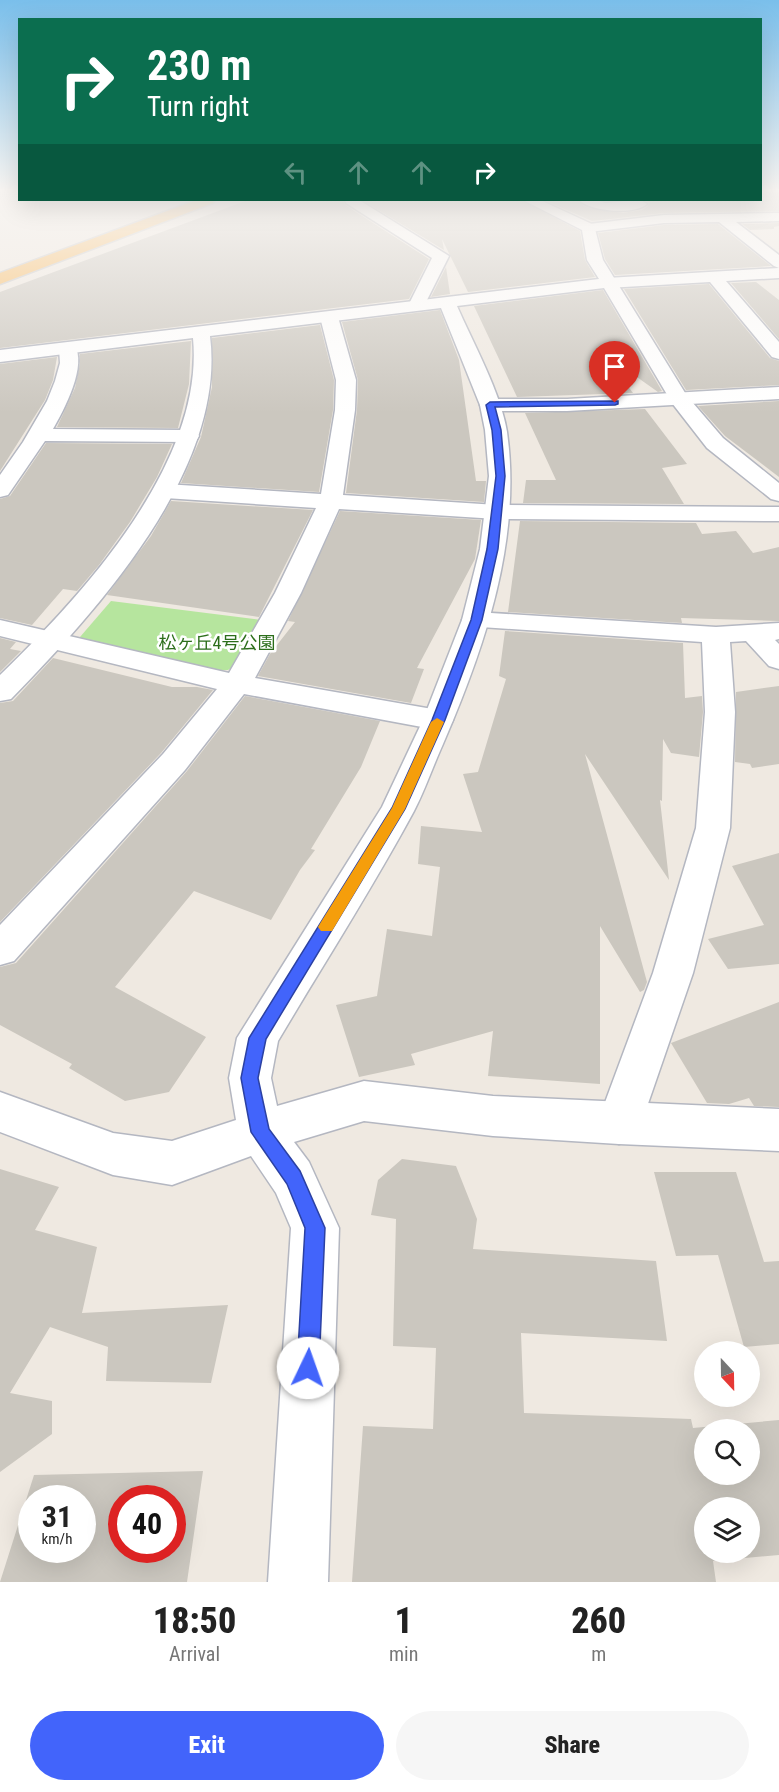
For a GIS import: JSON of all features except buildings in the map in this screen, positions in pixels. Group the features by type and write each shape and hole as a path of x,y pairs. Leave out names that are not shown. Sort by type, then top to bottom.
{"highway":[{"path":"0,279 37,265"}],"street":[{"path":"298,1582 315,1228 293,1178 260,1132 250,1078 258,1038 398,809 438,720 476,620 492,549 497,512 500,476 496,430 490,405 431,304 439,265"},
{"path":"598,265 679,399 715,443 779,494"},
{"path":"0,356 607,283 779,273"},
{"path":"714,277 779,353"},
{"path":"0,950 174,762 237,684 288,593 331,501 345,410 346,380 329,317"},
{"path":"0,692 52,642 96,590 165,490 188,436 199,394 203,363 201,332"},
{"path":"0,490 40,435 69,367 71,357 68,348"},
{"path":"490,405 567,405 779,393"},
{"path":"40,435 188,436"},
{"path":"165,490 497,512 779,514"},
{"path":"476,620 716,635 766,633 779,660"},
{"path":"0,628 237,684 438,720"},
{"path":"619,1124 673,973 713,828 720,712 716,635"},
{"path":"0,1112 112,1154 172,1163 260,1132 364,1101 493,1116 619,1124 779,1130"}],"green space":[{"name":"松ヶ丘4号公園","path":"111,601 261,620 236,665 228,670 217,670 87,644 80,637"}],"slow traffic":[{"path":"326,927 398,809 437,722"}],"route":[{"path":"308,1368 315,1228 293,1178 260,1132 250,1078 258,1038 398,809 438,720 476,620 492,549 500,476 496,430 490,405 615,403"}]}
